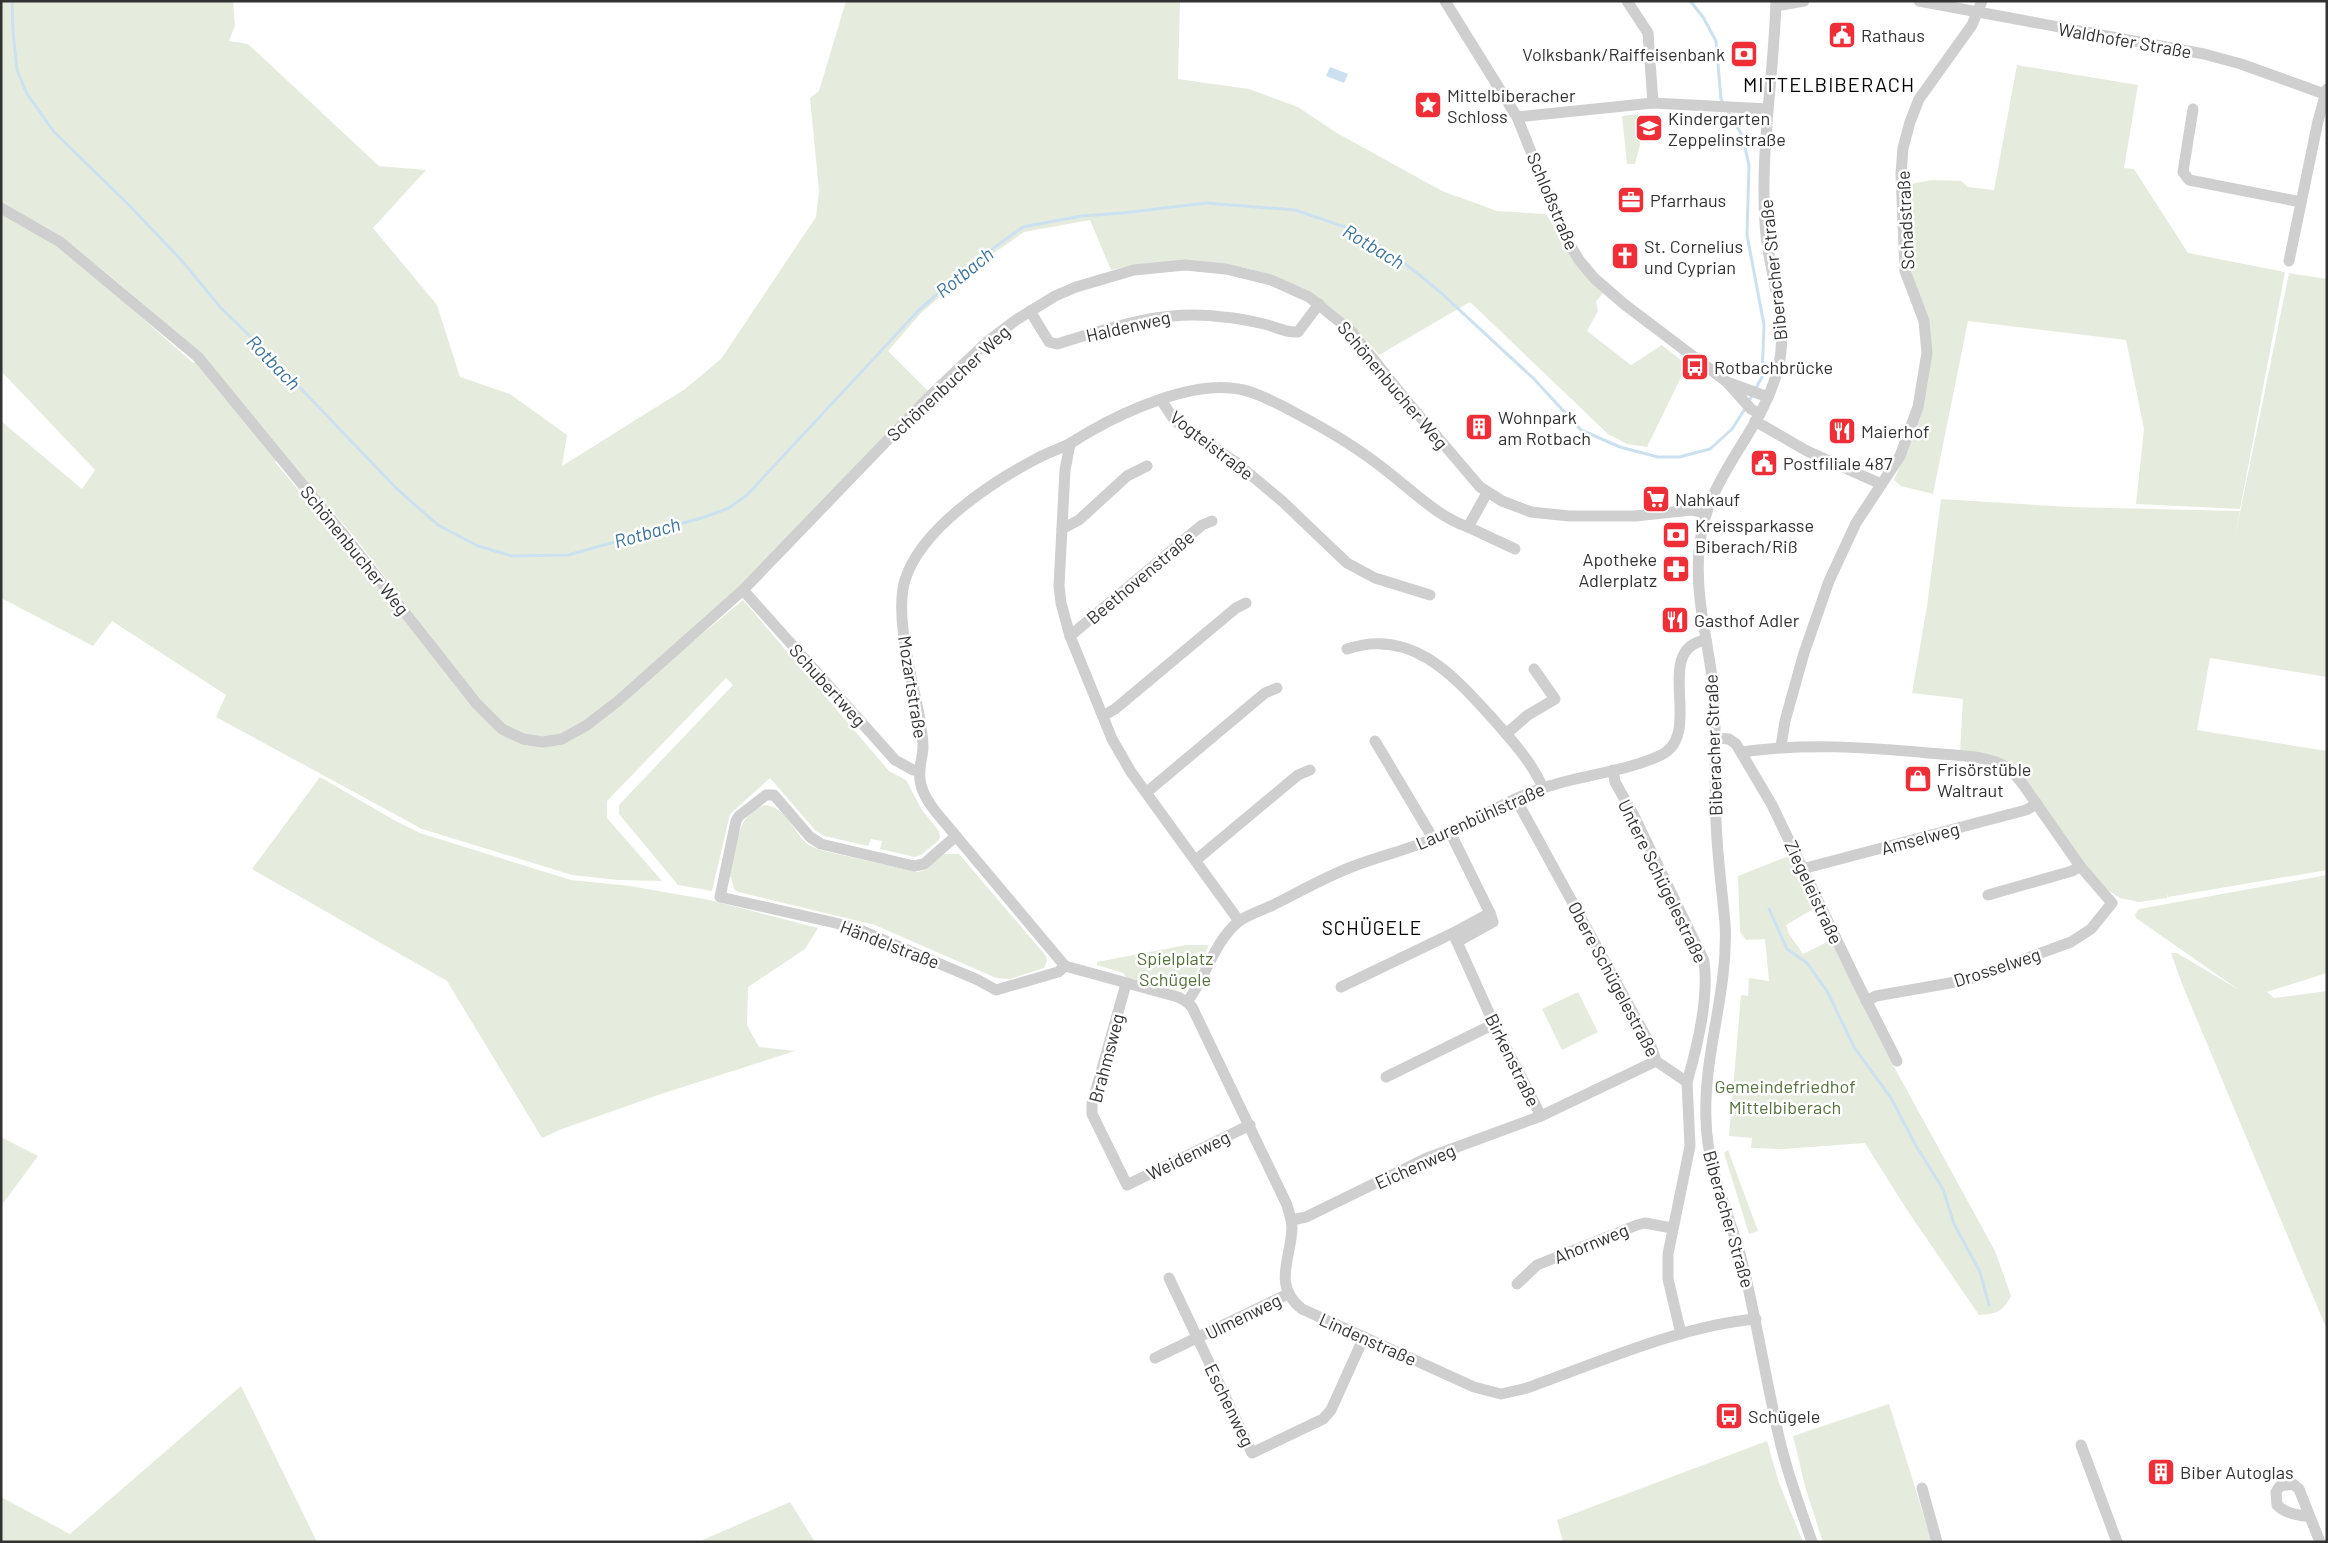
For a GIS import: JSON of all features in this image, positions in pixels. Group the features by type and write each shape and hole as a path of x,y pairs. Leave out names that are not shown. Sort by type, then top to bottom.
{"street":[{"name":"Schloßstraße","path":"1445,1 1517,117 1566,238 1579,260 1594,278 1624,304 1727,382 1752,411 1807,451 1881,484"},
{"path":"1627,1 1648,33 1653,103"},
{"path":"1776,4 1804,1"},
{"name":"Waldhofer Straße","path":"1919,1 1980,7 2204,54 2326,92"},
{"name":"Biberacher Straße","path":"1776,4 1768,109 1764,221 1780,322 1781,352 1775,379 1759,393 1706,513 1699,550 1699,595 1712,682 1716,738 1716,823 1726,949 1710,1066 1706,1120 1712,1167 1741,1258 1756,1319 1777,1431 1812,1542"},
{"name":"Schadstraße","path":"1781,746 1785,721 1820,604 1856,523 1900,456 1913,424 1923,385 1927,353 1924,321 1905,271 1901,174 1903,148 1919,99 1972,25 1980,7"},
{"path":"2289,261 2326,92"},
{"path":"1517,117 1653,103 1768,109"},
{"path":"2193,109 2183,172 2188,180 2301,202"},
{"name":"Schönenbucher Weg","path":"1,208 60,242 198,357 348,540 476,703 502,729 523,739 543,742 562,739 587,725 618,701 743,590 938,389 987,342 1030,311 1076,287 1134,270 1185,265 1226,269 1271,280 1293,289 1319,304 1351,331 1405,399 1487,493 1518,508 1546,514 1635,516 1692,510 1706,513"},
{"name":"Haldenweg","path":"1030,311 1049,342 1057,344 1121,324 1181,314 1231,318 1289,332 1298,332 1319,304"},
{"name":"Schloßstraße","path":"1727,382 1759,393"},
{"name":"Vogteistraße","path":"1430,595 1375,578 1347,563 1282,501 1234,461 1175,421 1161,400 1198,388 1219,387 1242,389 1266,397 1348,442 1438,512 1515,549"},
{"name":"Mozartstraße","path":"1065,966 926,799 920,784 923,747 922,733 901,611 905,581 911,565 936,530 951,516 1013,471 1070,444 1090,431 1161,400"},
{"name":"Beethovenstraße","path":"1070,444 1065,470 1060,595 1070,636 1103,716 1131,772 1239,921"},
{"path":"1062,529 1079,520 1127,476 1147,466"},
{"path":"1468,527 1487,493"},
{"name":"Beethovenstraße","path":"1070,636 1202,526 1212,522"},
{"name":"Schubertweg","path":"743,590 895,760 913,770 920,770"},
{"path":"1103,716 1115,709 1236,608 1246,604"},
{"name":"Laurenbühlstraße","path":"1188,1002 1222,942 1239,921 1352,867 1434,840 1516,799 1543,788 1577,777 1613,770 1658,757 1667,752 1676,742 1679,728 1679,673 1682,658 1693,642 1706,640"},
{"path":"1346,649 1362,644 1386,644 1415,651 1431,659 1456,679 1506,734 1536,771 1543,788"},
{"path":"1506,734 1528,715 1555,700 1534,669"},
{"path":"1147,792 1257,699 1277,688"},
{"name":"Ziegeleistraße","path":"1716,738 1730,740 1741,752 1772,805 1866,1001 1897,1061"},
{"path":"1375,741 1434,840"},
{"path":"1741,752 1781,746 1875,748 1988,760 2005,766 2014,774 2080,866 2072,871 1988,895"},
{"path":"1196,860 1298,775 1310,770"},
{"name":"Untere Schügelestraße","path":"1613,770 1619,791 1704,961 1705,978 1698,1039 1687,1082"},
{"name":"Händelstraße","path":"956,836 924,864 914,866 821,844 810,837 774,795 766,795 739,816 736,821 720,897 853,927 978,980 996,990 1058,972 1065,966"},
{"name":"Obere Schügelestraße","path":"1516,799 1651,1046 1656,1061 1687,1082"},
{"name":"Amselweg","path":"1802,869 2026,810 2036,804"},
{"path":"1341,987 1455,937 1490,913 1450,832"},
{"name":"Drosselweg","path":"1866,1001 1876,996 1967,980 2071,942 2091,929 2112,903 2080,866"},
{"name":"Birkenstraße","path":"1455,937 1494,1024 1541,1116 1656,1061"},
{"path":"1065,966 1178,997 1188,1002 1192,1007 1287,1205 1292,1220 1292,1234 1285,1279 1288,1294"},
{"name":"Brahmsweg","path":"1126,984 1092,1104 1092,1114 1127,1185"},
{"path":"1386,1077 1494,1024"},
{"path":"1681,1334 1668,1279 1668,1254 1690,1146 1687,1082"},
{"name":"Eichenweg","path":"1292,1220 1306,1216 1427,1158 1541,1116"},
{"name":"Weidenweg","path":"1127,1185 1250,1125"},
{"name":"Ahornweg","path":"1517,1284 1537,1265 1637,1225 1645,1223 1672,1228"},
{"name":"Ulmenweg","path":"1169,1278 1198,1338"},
{"name":"Lindenstraße","path":"1288,1294 1302,1309 1474,1387 1501,1394 1527,1388 1681,1334 1728,1323 1756,1319"},
{"name":"Ulmenweg","path":"1155,1358 1288,1294"},
{"name":"Eschenweg","path":"1198,1338 1252,1453 1323,1419 1331,1410 1364,1337"},
{"path":"2081,1445 2117,1542"},
{"path":"1922,1488 1937,1542"},
{"path":"2310,1518 2320,1542"}],"green space":[{"path":"1,1 233,1 235,26 229,41 248,44 379,166 426,170 373,228 437,305 460,377 510,394 567,435 562,466 685,389 721,359 816,217 819,191 810,98 819,91 846,1 1180,1 1178,79 1249,89 1298,107 1337,133 1442,191 1497,211 1546,214 1575,262 1603,293 1596,302 1598,311 1587,331 1631,365 1662,345 1687,365 1647,447 1627,444 1608,434 1470,302 1379,355 1348,322 1331,308 1313,295 1273,276 1252,269 1218,264 1129,267 1111,270 1090,220 1024,232 977,265 921,313 888,351 928,391 738,591 585,722 561,734 544,737 525,735 503,725 479,700 353,535 282,454 275,462 344,544 472,706 499,732 562,743 654,674 743,600 889,771 906,780 922,810 939,831 940,836 939,840 921,855 915,857 880,849 882,841 871,839 868,846 824,836 816,831 770,778 730,814 712,891 678,885 619,814 619,805 733,685 726,678 607,801 607,818 662,881 618,880 572,875 422,829 216,717 226,695 112,621 93,646 1,598 1,421 82,489 95,470 1,371 1,212 58,243 193,363 202,354 104,271 61,239 1,206"},
{"path":"2017,65 2138,85 2124,168 2134,169 2188,253 2285,272 2240,509 2136,504 2144,429 2126,340 1968,321 1933,494 1901,486 1894,480 1910,441 1929,353 1908,270 1905,185 1932,180 1961,181 1968,187 1994,190"},
{"path":"1638,114 1640,145 1635,164 1627,164 1622,116"},
{"path":"2289,273 2327,279 2327,677 2210,658 2197,730 2327,751 2327,870 2168,897 2168,894 2167,898 2139,902 2120,898 2108,890 2082,863 2026,779 1960,752 1963,699 1912,693 1927,606 1941,499 2069,507 2240,511 2233,547"},
{"path":"320,777 420,833 571,880 630,886 710,900 818,928 805,949 748,987 747,1025 759,1047 795,1051 661,1094 562,1129 542,1138 447,981 252,869"},
{"path":"765,805 779,810 803,840 820,850 917,872 925,870 944,854 959,854 1046,956 1047,961 1044,968 1010,979 996,978 875,925 738,892 734,889 731,877 729,877 738,834 748,816 755,809"},
{"name":"Gemeindefriedhof Mittelbiberach","path":"1789,856 1815,908 1786,925 1789,934 1803,954 1831,940 1892,1063 1995,1251 2011,1296 2005,1306 1998,1311 1979,1315 1907,1210 1865,1143 1784,1149 1751,1148 1752,1138 1729,1136 1741,995 1748,996 1749,978 1769,981 1765,939 1746,940 1740,932 1738,876"},
{"path":"2327,875 2327,973 2267,992 2274,998 2327,991 2327,1330 2182,984 2171,953 2177,953 2239,990 2136,918 2135,915 2139,909"},
{"name":"Spielplatz Schügele","path":"1186,945 1209,945 1191,985 1175,990 1126,977 1123,973 1097,965 1097,962"},
{"path":"1578,992 1598,1032 1562,1050 1542,1009"},
{"path":"1,1137 38,1156 1,1206"},
{"path":"1728,1150 1758,1231 1749,1234 1724,1153"},
{"path":"241,1386 317,1542 1,1542 1,1497 70,1534"},
{"path":"1889,1404 1932,1542 1823,1542 1806,1490 1793,1436"},
{"path":"1767,1441 1779,1483 1803,1542 1563,1542 1557,1520"},
{"path":"790,1502 815,1542 698,1542"}],"water":[{"path":"1330,67 1348,74 1344,83 1326,76"}],"waterway":[{"name":"Rotbach","path":"12,1 17,70 27,94 54,132 130,206 183,262 220,307 267,353 396,488 438,525 478,546 512,556 568,555 705,517 729,508 747,495 918,311 975,261 1023,227 1081,216 1206,203 1295,210 1351,229 1402,261 1439,291 1534,379 1581,430 1620,447 1658,457 1679,457 1710,449 1732,429 1746,407"},
{"name":"Rotbach","path":"1690,1 1703,17 1716,41 1721,99 1724,104"},
{"name":"Rotbach","path":"1727,110 1742,135 1749,165 1747,235 1764,325 1762,377 1749,401"},
{"path":"1769,909 1787,949 1807,963 1827,991 1854,1047 1891,1098 1916,1146 1943,1189 1954,1224 1980,1272 1989,1305"}],"place":[{"name":"Rathaus","path":"1842,35"},
{"name":"Volksbank/Raiffeisenbank","path":"1744,54"},
{"name":"Mittelbiberacher Schloss","path":"1428,105"},
{"name":"Kindergarten Zeppelinstraße","path":"1649,128"},
{"name":"Pfarrhaus","path":"1631,200"},
{"name":"St. Cornelius und Cyprian","path":"1625,256"},
{"name":"Rotbachbrücke","path":"1695,367"},
{"name":"Wohnpark am Rotbach","path":"1479,427"},
{"name":"Maierhof","path":"1842,431"},
{"name":"Postfiliale 487","path":"1764,463"},
{"name":"Nahkauf","path":"1656,499"},
{"name":"Kreissparkasse Biberach/Riß","path":"1676,535"},
{"name":"Apotheke Adlerplatz","path":"1676,569"},
{"name":"Gasthof Adler","path":"1675,620"},
{"name":"Frisörstüble Waltraut","path":"1918,779"},
{"name":"Schügele","path":"1729,1416"},
{"name":"Biber Autoglas","path":"2161,1472"}],"district":[{"name":"MITTELBIBERACH","path":"1829,84"},
{"name":"SCHÜGELE","path":"1372,927"}]}
